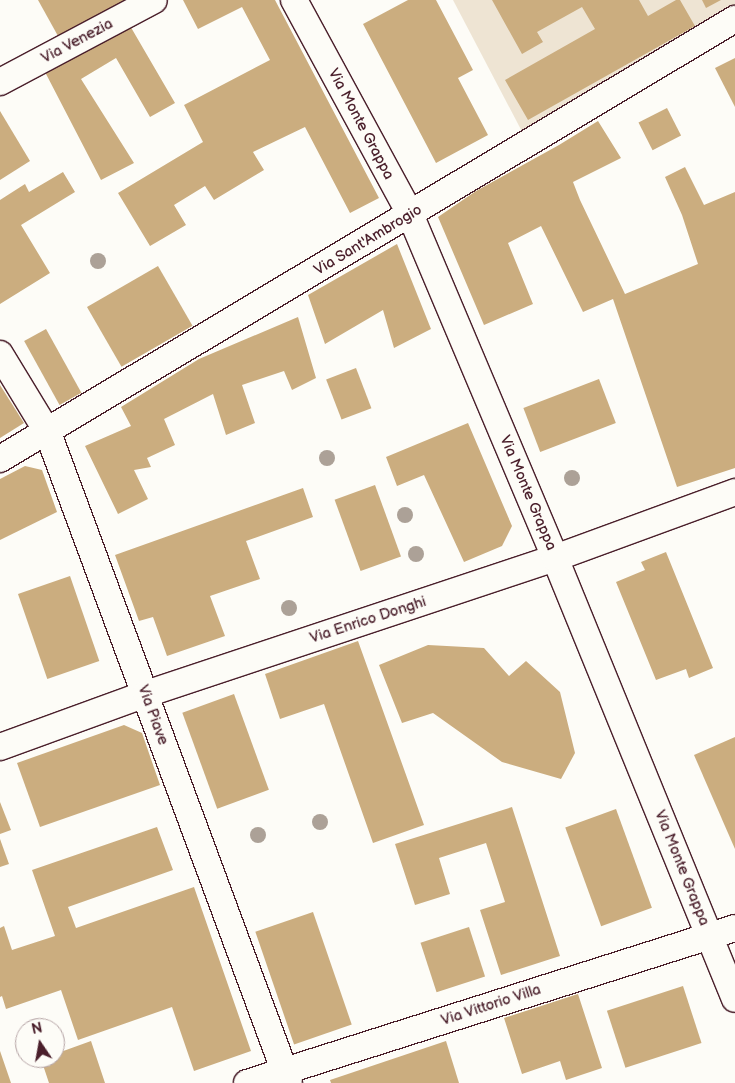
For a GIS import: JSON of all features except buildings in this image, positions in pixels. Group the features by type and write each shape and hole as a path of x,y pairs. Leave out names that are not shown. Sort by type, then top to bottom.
{"street":[{"name":"Via Venezia","path":"0,82 154,0"},
{"name":"Via Monte Grappa","path":"294,0 410,214 711,936 735,999"},
{"name":"Via Sant'Ambrogio","path":"0,460 48,433 735,19"},
{"name":"Via Piave","path":"0,354 48,433 287,1077"},
{"name":"Via Enrico Donghi","path":"0,747 146,694 554,558 735,492"},
{"name":"Via Vittorio Villa","path":"247,1083 287,1077 735,928"}],"shaded area":[{"path":"453,0 735,0 735,19 528,143"}]}
